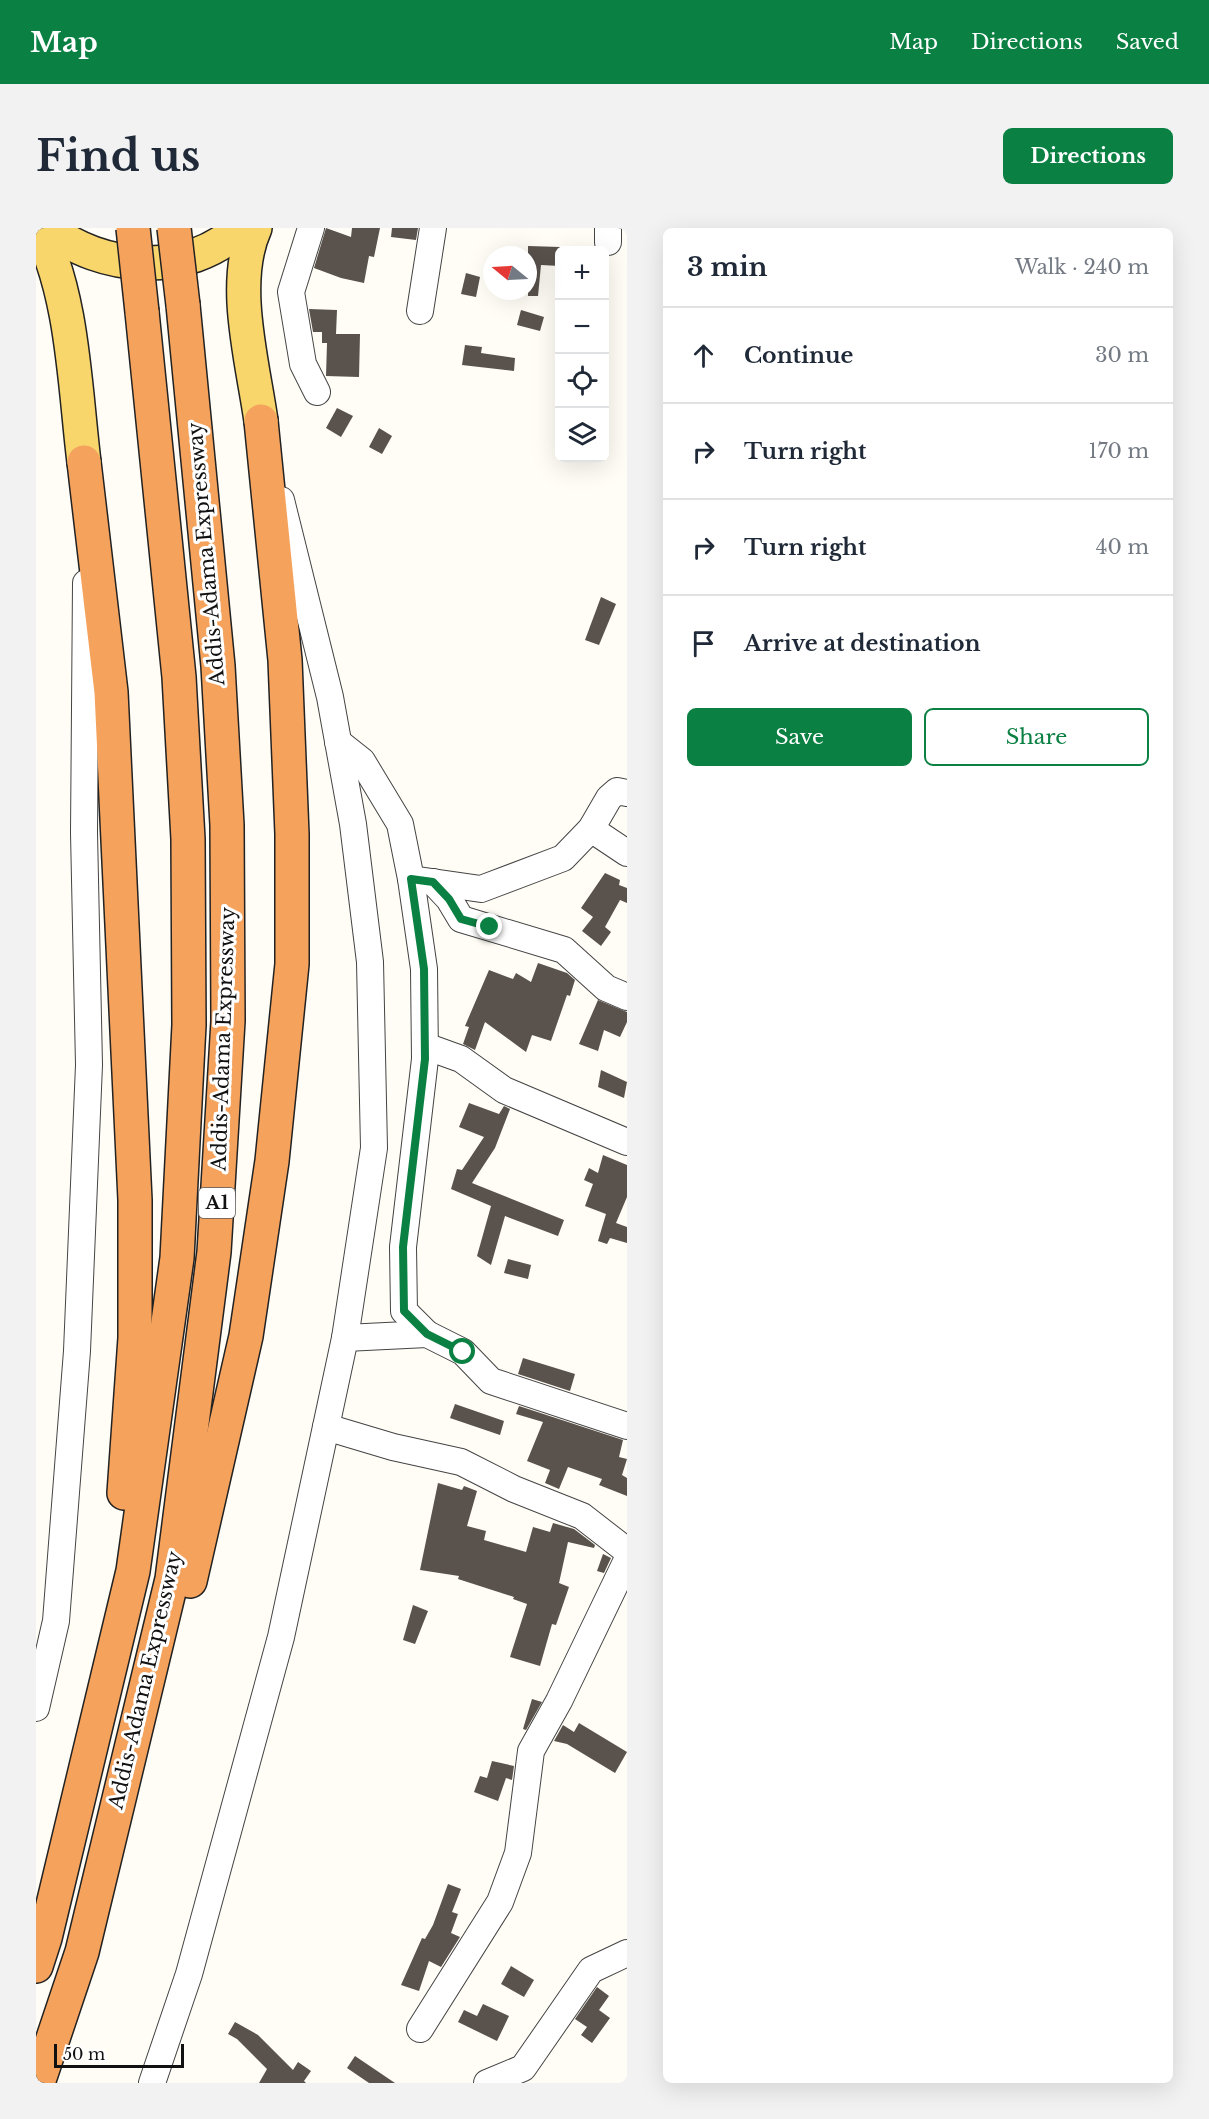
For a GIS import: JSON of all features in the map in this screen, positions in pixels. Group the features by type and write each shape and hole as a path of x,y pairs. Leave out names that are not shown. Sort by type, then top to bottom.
{"highway":[{"name":"Addis-Adama Expressway","path":"41,1952 133,1571 177,1258 189,1025 188,839 179,677 133,228"},
{"name":"Addis-Adama Expressway","path":"38,2083 82,1952 172,1579 215,1241 228,1021 227,825 218,666 174,228"},
{"path":"82,1952 196,1559 246,1336 272,1161 292,964 292,834 285,660 261,422"},
{"path":"41,1952 122,1511 135,1338 135,1200 111,692 84,462"}],"main road":[{"path":"38,228 51,252 65,313 84,462"},
{"path":"48,228 92,254 139,264 187,258 230,237 240,228"},
{"path":"255,228 246,246 243,295 261,422"}],"street":[{"path":"311,228 291,292 303,364 317,392"},
{"path":"420,311 433,228"},
{"path":"152,2083 189,1974 281,1637 345,1338 374,1148 370,963 352,824 330,697 261,422"},
{"path":"36,1708 57,1609 77,1351 86,1125 88,1065 84,833 86,578 84,462"},
{"path":"338,742 362,761 400,824 422,881 425,1046 418,1132 403,1247 404,1311 427,1334 463,1352 491,1381 627,1425"},
{"path":"422,881 481,888 563,858 591,829 609,798 617,791 627,793"},
{"path":"591,829 627,853"},
{"path":"422,881 449,899 461,919 564,950 606,988 627,997"},
{"path":"425,1046 462,1059 504,1090 627,1142"},
{"path":"345,1338 427,1334"},
{"path":"326,1427 393,1447 461,1462 514,1489 582,1516 627,1551"},
{"path":"420,2029 500,1902 518,1853 531,1752 559,1701 627,1560"},
{"path":"487,2083 523,2068 591,1970 627,1953"}],"building":[{"path":"326,228 351,237 352,228 380,228 374,257 369,256 364,283 341,278 314,268"},
{"path":"392,228 418,228 416,240 391,237"},
{"path":"537,246 555,247 555,266 541,265 538,296"},
{"path":"466,273 480,277 476,297 461,294"},
{"path":"309,309 337,310 336,334 360,334 359,377 326,376 327,343 322,343 322,332 313,332"},
{"path":"521,310 544,317 540,331 517,325"},
{"path":"465,345 482,347 481,353 515,358 514,371 462,365"},
{"path":"337,408 353,416 341,437 326,428"},
{"path":"379,428 392,436 382,454 369,447"},
{"path":"601,597 616,604 599,645 585,640"},
{"path":"605,873 620,880 619,885 627,888 627,903 620,900 605,927 611,932 601,946 582,931 593,917 581,908"},
{"path":"538,963 567,973 575,980 570,996 567,995 551,1041 532,1035 526,1052 485,1022 475,1050 463,1044 469,1027 465,1026 489,970 513,979 516,973 531,982"},
{"path":"598,1000 627,1012 627,1022 620,1037 604,1030 598,1051 579,1044"},
{"path":"601,1070 627,1082 624,1098 598,1087"},
{"path":"469,1103 499,1114 504,1106 510,1109 495,1148 472,1183 564,1220 558,1236 505,1216 491,1265 477,1256 491,1206 451,1189 457,1169 462,1170 484,1137 459,1127"},
{"path":"603,1155 627,1165 627,1197 616,1223 627,1227 627,1243 610,1238 607,1244 598,1241 606,1214 585,1206 593,1184 584,1180 589,1168 598,1173"},
{"path":"508,1259 531,1265 528,1279 504,1273"},
{"path":"523,1358 575,1374 570,1391 518,1374"},
{"path":"455,1404 504,1421 500,1435 450,1418"},
{"path":"519,1406 623,1440 619,1457 627,1459 622,1475 627,1478 627,1496 599,1485 602,1479 568,1467 559,1489 545,1483 550,1470 527,1461 543,1422 516,1414"},
{"path":"438,1483 462,1490 464,1486 477,1491 467,1526 486,1531 484,1540 526,1552 533,1527 550,1532 553,1523 574,1529 595,1545 594,1548 568,1542 559,1583 569,1587 556,1625 552,1624 540,1666 510,1657 527,1604 513,1599 514,1597 458,1579 459,1576 420,1570"},
{"path":"603,1554 611,1558 604,1573 597,1571"},
{"path":"413,1605 428,1611 415,1644 403,1640"},
{"path":"532,1699 542,1702 526,1730 523,1729"},
{"path":"579,1723 627,1752 615,1773 567,1744 554,1741 563,1725 574,1732"},
{"path":"492,1761 514,1766 512,1780 506,1778 498,1801 474,1792 480,1776 487,1778"},
{"path":"448,1884 461,1889 452,1912 458,1914 451,1933 460,1937 441,1967 429,1961 419,1991 401,1985 422,1938 425,1939 433,1925"},
{"path":"511,1966 534,1980 524,1997 501,1984"},
{"path":"597,1987 609,1996 599,2010 610,2018 592,2043 581,2035 587,2027 575,2019"},
{"path":"483,2004 509,2016 497,2041 458,2022 464,2010 477,2016"},
{"path":"235,2022 258,2035 293,2070 298,2062 311,2071 304,2081 306,2083 259,2083 267,2069 237,2039 228,2034"},
{"path":"355,2056 395,2083 369,2083 347,2068"}],"route":[{"path":"463,1352 427,1334 404,1311 403,1247 417,1143 425,1059 424,969 411,879 433,882 449,899 461,919 490,927"}]}
